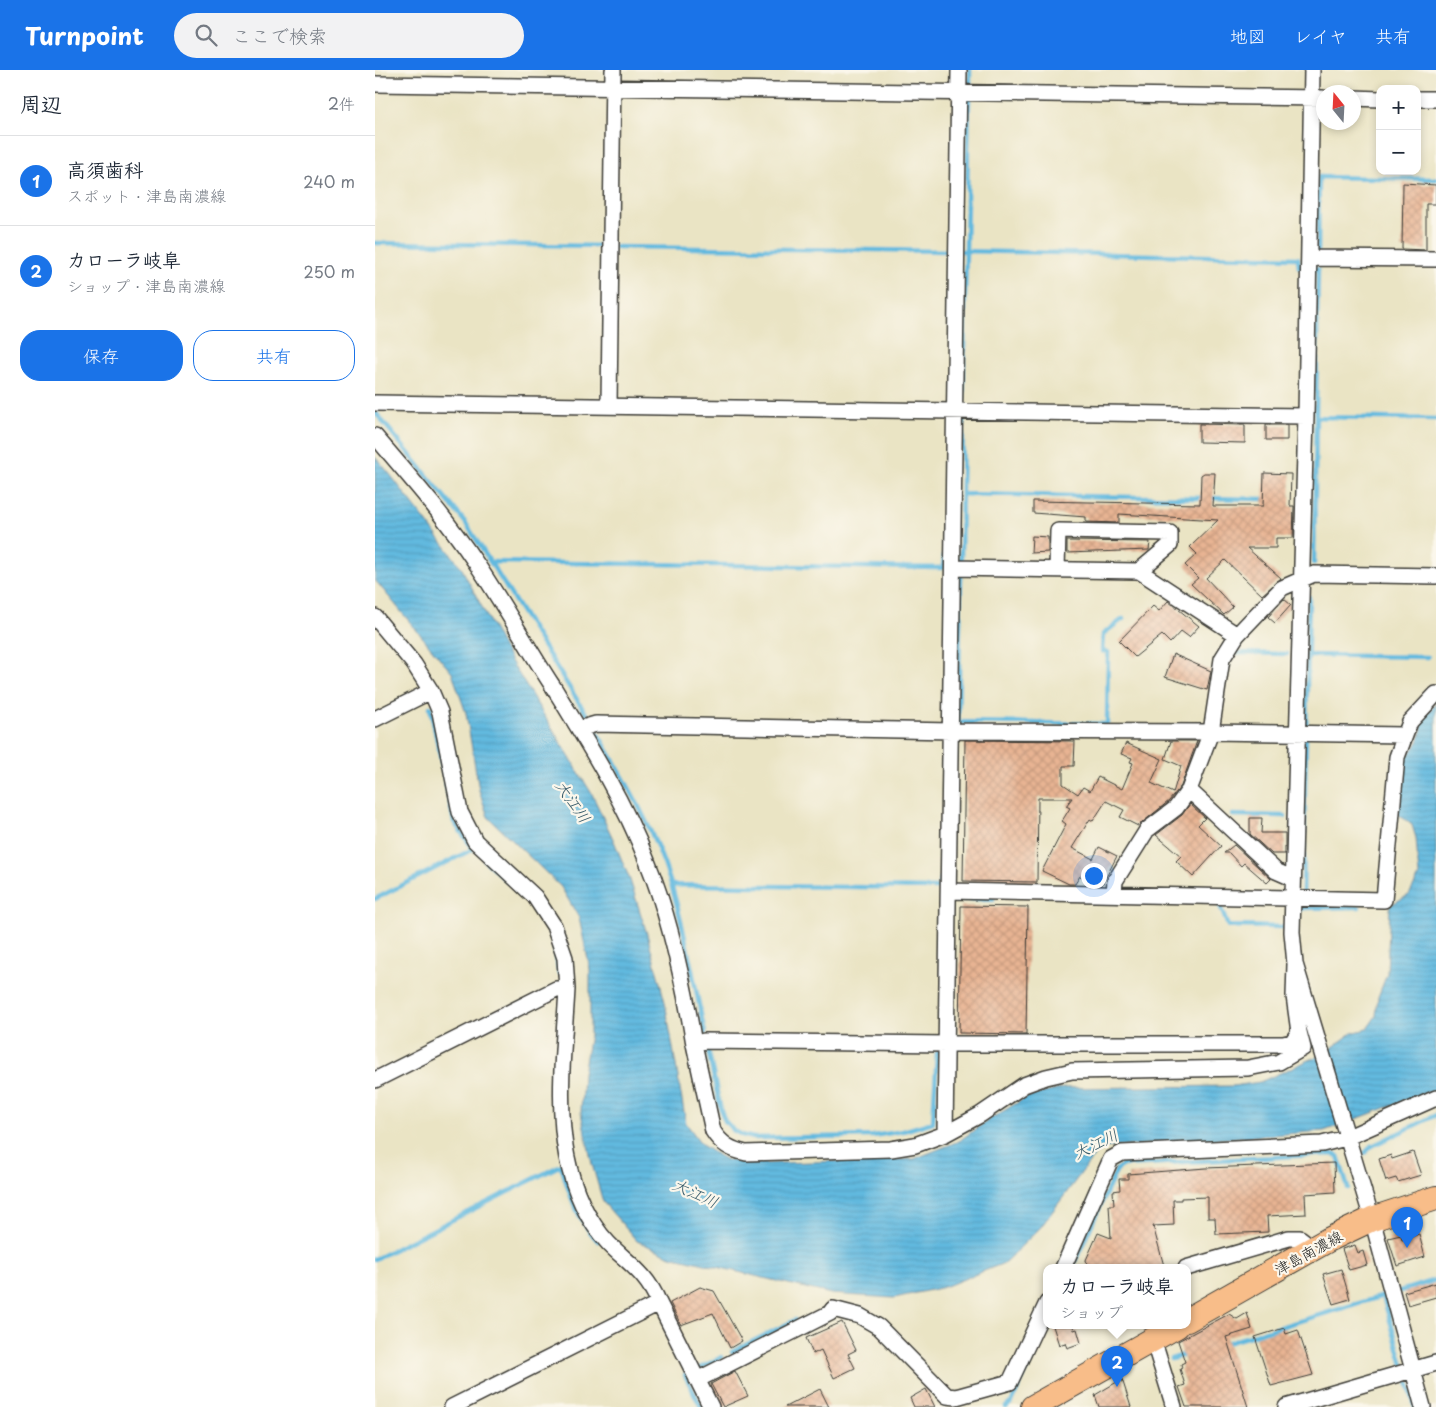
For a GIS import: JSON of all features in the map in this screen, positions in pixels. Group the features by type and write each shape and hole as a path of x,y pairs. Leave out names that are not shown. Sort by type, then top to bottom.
{"main road":[{"name":"津島南濃線","path":"1191,1318 1313,1248 1371,1219 1436,1198"},
{"path":"1033,1407 1153,1335 1169,1329"}],"street":[{"path":"609,406 613,70"},
{"path":"945,1134 952,731 959,70"},
{"path":"1312,70 1316,92"},
{"path":"375,84 1316,98"},
{"path":"1361,98 1376,99"},
{"path":"1421,99 1436,100"},
{"path":"375,436 428,499 476,563 579,729 619,798 648,862 689,1010 694,1044 713,1131 719,1140 735,1150 746,1153 891,1149 915,1145 945,1134 1024,1085 1046,1077 1072,1071 1248,1068 1279,1062 1303,1048 1299,1032 1295,996 1292,878 1309,258 1316,118"},
{"path":"1309,258 1436,259"},
{"path":"375,403 1306,416"},
{"path":"1057,570 1058,531 1170,533 1170,545 1139,571"},
{"path":"953,568 1139,571 1237,635"},
{"path":"1114,893 1115,881 1147,830 1177,808 1189,790 1211,732 1223,659 1237,635 1282,588 1315,574 1436,576"},
{"path":"375,617 414,664 431,691 440,712 460,812 475,841 535,897 554,926 565,958 567,989 560,1098 564,1139 577,1196 595,1226 615,1250 639,1269 652,1286 711,1407"},
{"path":"375,719 431,691"},
{"path":"949,890 1384,900 1397,757 1403,735 1419,711 1436,694"},
{"path":"579,729 597,724 952,731 1403,735"},
{"path":"1189,790 1276,871 1292,878"},
{"path":"1295,964 1371,1219 1423,1407"},
{"path":"375,1080 556,989 567,989"},
{"path":"694,1044 704,1041 947,1044 1283,1044 1292,1042 1299,1032"},
{"path":"1065,1264 1111,1159 1122,1154 1322,1144 1436,1098"},
{"path":"1191,1267 1289,1238 1300,1238 1313,1248"},
{"path":"452,1407 659,1303"},
{"path":"697,1380 830,1313 833,1309 860,1316 879,1327 947,1396 955,1397 1010,1382 1043,1312"},
{"path":"1153,1335 1174,1407"},
{"path":"1286,1407 1436,1363"}],"water":[{"name":"大江川","path":"375,457 461,567 506,653 592,794 630,880 647,934 665,1002 686,1123 702,1145 714,1153 727,1160 748,1164 914,1159 959,1141 990,1119 1027,1097 1064,1088 1233,1086 1260,1082 1325,1053 1352,1033 1367,1029 1376,1016 1378,997 1387,974 1390,905 1409,895 1419,876 1416,838 1412,825 1398,814 1403,759 1418,742 1422,720 1436,703 1436,1089 1324,1131 1100,1148 1040,1228 1004,1263 944,1287 894,1298 831,1294 671,1256 637,1241 603,1202 592,1164 581,1113 583,1073 590,1035 590,969 579,918 561,887 488,817 479,790 466,713 452,673 375,580"}],"building":[{"path":"1403,183 1436,185 1436,204 1426,204 1426,250 1402,249"},
{"path":"1199,424 1245,425 1245,443 1199,442"},
{"path":"1266,425 1287,425 1287,440 1266,440"},
{"path":"1204,473 1215,473 1213,506 1263,506 1264,473 1291,474 1290,506 1294,506 1293,538 1276,538 1276,548 1247,548 1281,578 1262,595 1225,560 1206,578 1233,607 1224,615 1191,584 1198,578 1185,565 1197,554 1190,547 1218,520 1119,514 1119,523 1086,522 1086,517 1033,513 1033,501 1200,504 1201,475"},
{"path":"1032,536 1048,537 1048,552 1031,553"},
{"path":"1067,541 1150,542 1149,550 1067,553"},
{"path":"1284,599 1291,605 1275,623 1268,617"},
{"path":"1168,601 1199,626 1189,637 1181,631 1170,643 1162,635 1135,657 1119,641 1153,606 1159,611"},
{"path":"1173,654 1211,671 1207,690 1165,677"},
{"path":"965,740 1075,741 1074,766 1063,766 1063,784 1078,794 1083,787 1090,791 1098,777 1122,789 1133,763 1130,762 1132,758 1121,754 1126,743 1162,759 1151,783 1173,793 1181,766 1165,759 1171,741 1197,741 1181,786 1169,801 1138,826 1120,817 1124,810 1106,801 1093,821 1090,819 1072,848 1093,859 1099,847 1117,856 1102,885 1097,885 1080,876 1075,884 1069,884 1042,871 1066,824 1062,821 1070,808 1066,806 1072,798 1038,798 1037,882 963,881"},
{"path":"1190,804 1205,818 1198,825 1221,846 1193,877 1176,861 1181,856 1156,835 1182,815"},
{"path":"1250,818 1262,818 1261,833 1285,833 1285,854 1272,854 1250,834"},
{"path":"1234,845 1271,879 1267,883 1244,863 1241,866 1229,853 1224,853"},
{"path":"961,906 1028,907 1026,1034 959,1033"},
{"path":"1413,1152 1421,1175 1398,1182 1396,1178 1386,1181 1379,1159 1391,1155 1392,1159"},
{"path":"1334,1163 1335,1192 1305,1194 1306,1214 1267,1216 1268,1232 1216,1234 1215,1218 1208,1218 1208,1197 1173,1200 1174,1225 1153,1226 1163,1264 1087,1264 1086,1260 1098,1233 1111,1238 1109,1205 1114,1205 1113,1191 1120,1190 1119,1179 1128,1179 1128,1174 1206,1168"},
{"path":"1419,1234 1425,1257 1397,1266 1388,1238 1401,1235 1402,1240"},
{"path":"1355,1245 1358,1253 1363,1251 1367,1265 1349,1270 1342,1249"},
{"path":"1341,1269 1350,1299 1333,1304 1323,1274"},
{"path":"1436,1283 1436,1297 1408,1305 1404,1292"},
{"path":"700,1287 714,1291 742,1341 730,1348 713,1313 681,1325 670,1303"},
{"path":"1247,1313 1252,1329 1226,1337 1248,1407 1186,1407 1179,1387 1185,1385 1180,1369 1182,1368 1181,1364 1185,1362 1178,1341 1229,1314 1237,1319"},
{"path":"842,1322 856,1350 848,1354 855,1368 834,1378 821,1350 813,1354 806,1338"},
{"path":"1284,1328 1286,1334 1298,1330 1313,1375 1271,1386 1255,1337"},
{"path":"1054,1329 1077,1329 1081,1343 1067,1348 1065,1343 1059,1345"},
{"path":"735,1371 748,1396 723,1407 711,1384"},
{"path":"1122,1379 1131,1407 1099,1407 1095,1395"},
{"path":"820,1389 829,1407 785,1407"},
{"path":"926,1389 935,1407 914,1407 910,1398"}],"waterway":[{"path":"970,70 970,87"},
{"path":"963,404 969,98"},
{"path":"1318,251 1319,177 1436,179"},
{"path":"375,243 606,246"},
{"path":"616,247 951,251"},
{"path":"962,251 1298,258 1299,267 1303,268"},
{"path":"1314,563 1318,269 1315,269"},
{"path":"375,412 465,522 588,717"},
{"path":"961,561 963,417"},
{"path":"1316,417 1436,419"},
{"path":"962,494 1268,499"},
{"path":"492,562 943,568 944,556 948,555"},
{"path":"958,723 961,575"},
{"path":"1306,728 1309,597"},
{"path":"958,722 1107,724 1108,652 1102,651 1103,634 1123,619"},
{"path":"1235,653 1287,654"},
{"path":"1307,655 1428,657"},
{"path":"430,707 454,822 471,846"},
{"path":"596,731 648,825 664,864 681,921 705,1033"},
{"path":"1303,894 1306,738"},
{"path":"1233,815 1285,816"},
{"path":"375,899 473,849"},
{"path":"485,860 507,881"},
{"path":"671,885 939,888 940,879 943,879"},
{"path":"954,899 993,899"},
{"path":"1216,901 1218,901 1228,926 1283,927"},
{"path":"1299,910 1303,908 1359,907"},
{"path":"555,949 559,973"},
{"path":"708,1050 721,1111 725,1121 733,1130 754,1138 873,1136 903,1131 933,1122 937,1053 940,1052"},
{"path":"1365,1153 1372,1146 1436,1115"},
{"path":"1074,1264 1117,1169 1123,1165 1333,1154 1338,1156 1348,1188"},
{"path":"375,1259 561,1165 579,1215 598,1241"},
{"path":"1397,1292 1436,1280"},
{"path":"1223,1344 1383,1296 1403,1365"},
{"path":"732,1352 795,1320"},
{"path":"1006,1407 1012,1402 1044,1329"},
{"path":"1171,1359 1187,1354"},
{"path":"698,1369 722,1357"},
{"path":"688,1374 685,1375 701,1407"},
{"path":"1407,1378 1415,1407"}],"place":[{"name":"高須歯科","path":"1407,1248"},
{"name":"カローラ岐阜","path":"1117,1387"}]}
